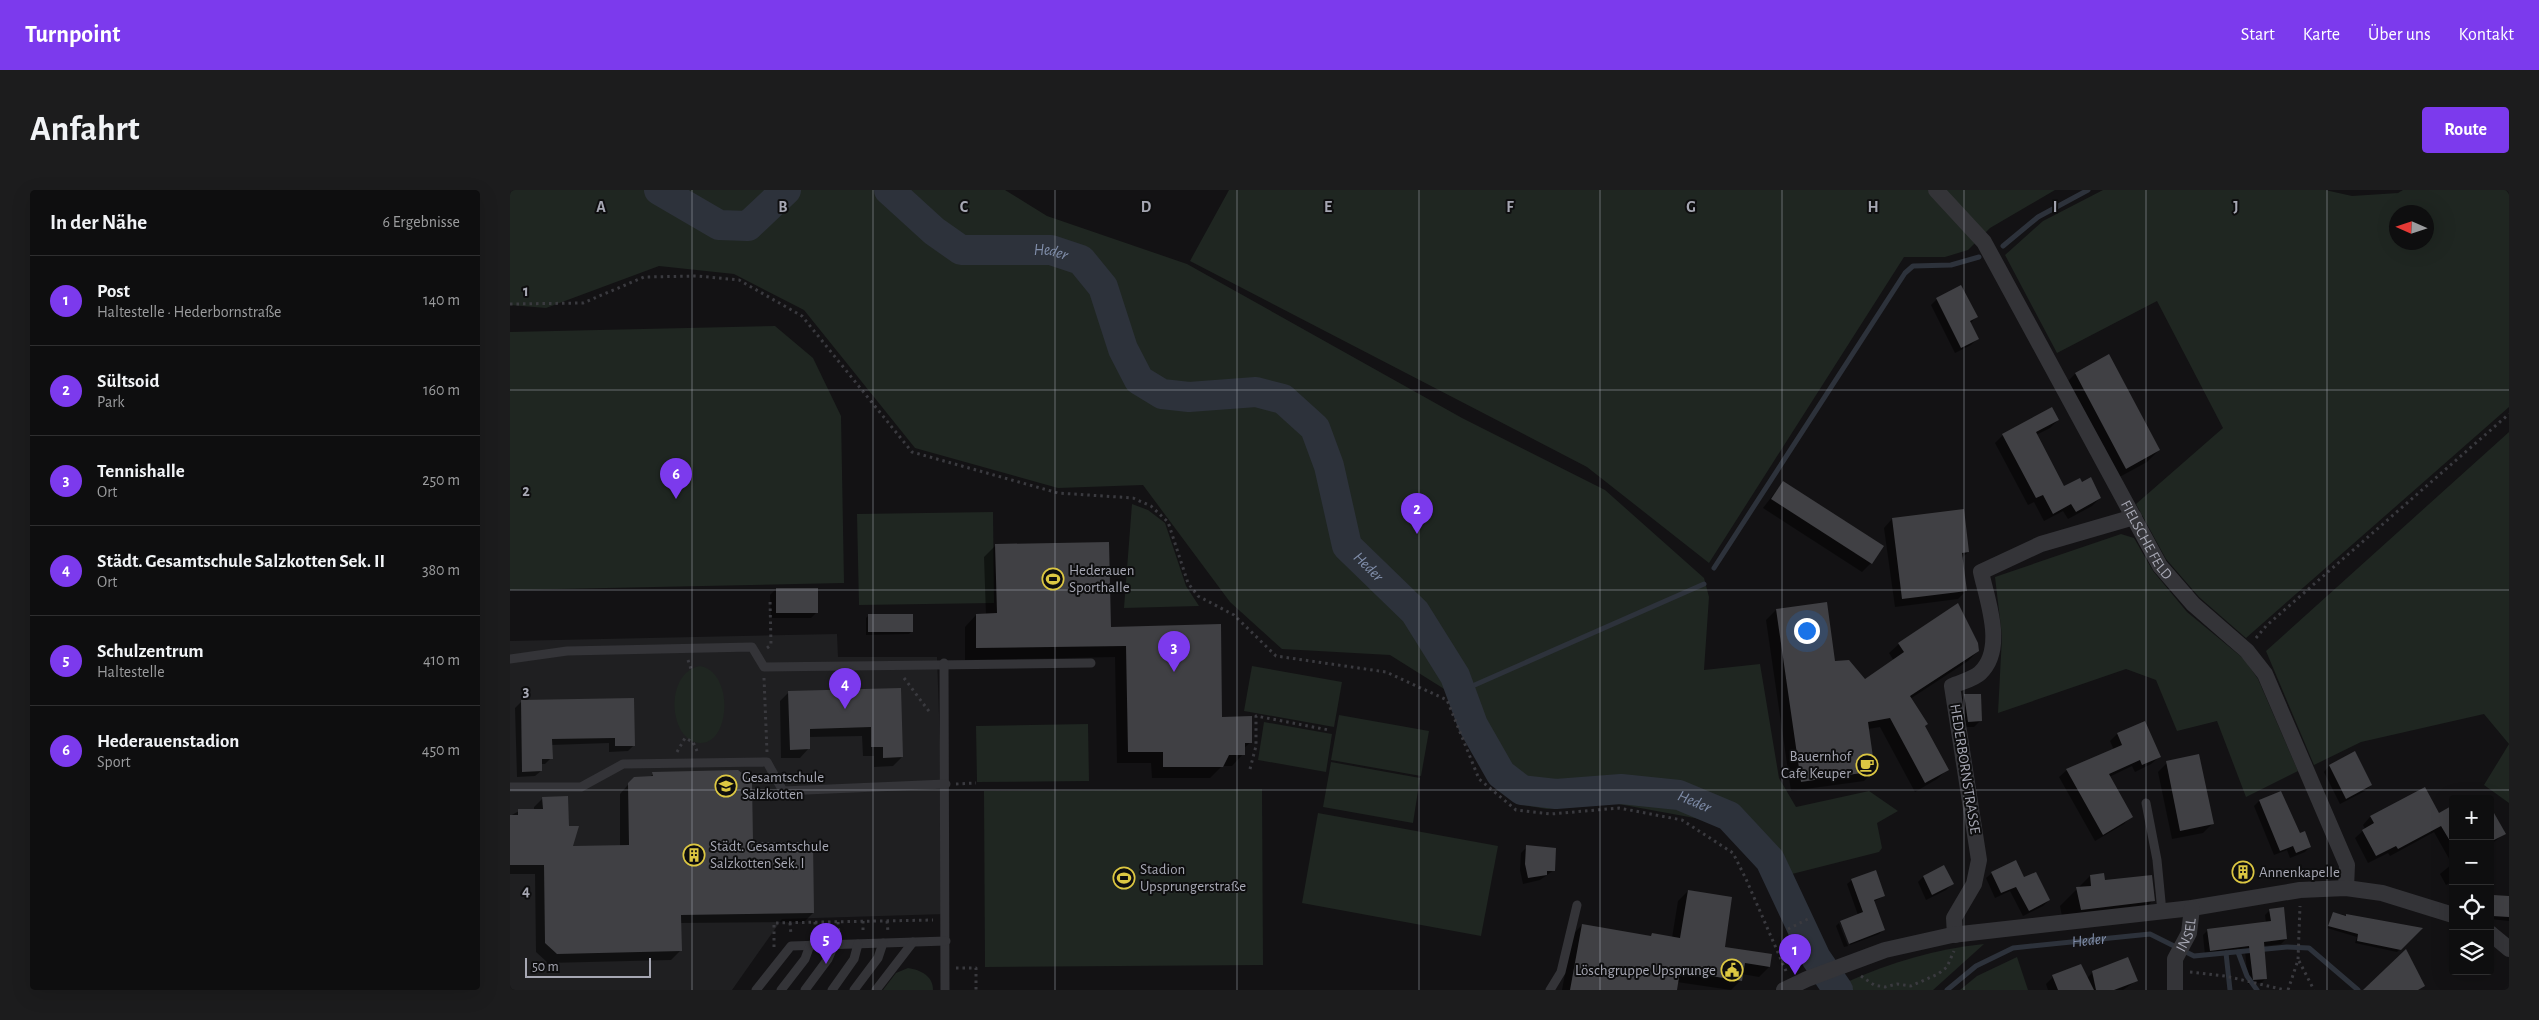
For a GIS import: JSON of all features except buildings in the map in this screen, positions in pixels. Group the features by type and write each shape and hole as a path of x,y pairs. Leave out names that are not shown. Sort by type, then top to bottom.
{"street":[{"name":"FIELSCHE FELD","path":"1936,190 1984,242 2160,566 2193,604 2247,651 2265,674 2347,865 2346,888"},
{"name":"HEDERBORNSTRASSE","path":"1954,935 1954,918 1974,884 1979,860 1952,686 1980,674 1989,660 1993,647 1991,618 1981,572 2041,544 2134,518"},
{"path":"1795,985 1885,950 1954,935 2162,912 2300,890 2346,888 2382,892 2449,914"},
{"name":"INSEL","path":"2174,990 2174,964 2189,933 2192,908"},
{"path":"2494,936 2509,949"}],"lane":[{"path":"510,660 567,651 752,647 764,667 944,663 1091,663"},
{"path":"944,663 946,990"},
{"path":"510,787 581,787 624,764 767,762 783,790 946,784"},
{"path":"2146,803 2157,860 2162,912"},
{"path":"1550,990 1561,972 1577,906"},
{"path":"756,990 788,948 810,945 946,941"},
{"path":"876,990 913,942"},
{"path":"854,990 878,958 883,943"},
{"path":"832,990 854,959 858,944"},
{"path":"781,990 805,959 810,945"},
{"path":"805,990 828,959 834,945"}],"path":[{"path":"510,304 583,303 644,277 698,276 739,280 802,316 912,452 1058,493 1134,498 1151,506 1168,522 1188,583 1198,596 1234,615 1276,656 1386,672 1447,700 1479,779 1516,810 1552,814 1619,808 1682,820 1733,853 1795,985"},
{"path":"2247,651 2266,626 2509,414"},
{"path":"759,658 770,645 770,599"},
{"path":"891,664 891,668 901,674 928,712 935,716 945,716"},
{"path":"764,667 767,762"},
{"path":"1250,769 1256,746 1256,716 1329,730"},
{"path":"946,784 976,783"},
{"path":"2174,964 2286,990 2298,960 2300,890"},
{"path":"1788,929 1810,918"},
{"path":"774,947 774,923 946,919"},
{"path":"1848,964 1862,978 1885,988 1897,984 1911,986 1938,974 1947,967 1954,954 1954,935"},
{"path":"2298,960 2314,990"},
{"path":"946,969 976,968 976,990"}],"shaded area":[{"path":"510,190 1005,190 1047,216 1187,264 1462,418 1605,490 1704,578 1709,597 1704,670 1760,664 1779,778 1796,807 1869,791 1898,811 1877,823 1882,848 1879,852 1788,875 1781,853 1763,833 1775,854 1769,871 1727,824 1613,803 1547,809 1517,804 1487,776 1449,692 1390,655 1282,649 1230,602 1143,485 1058,488 915,448 804,310 734,274 659,266 546,308 510,305"},
{"path":"1229,190 2055,190 1990,228 1968,250 1945,257 1904,257 1709,563 1587,467 1190,261"},
{"path":"2103,190 2325,190 2352,196 2398,193 2403,190 2506,190 2509,194 2509,407 2246,638 2199,597 2166,559 2136,504 2223,428 2157,301 2057,353 2005,255 2043,221"},
{"path":"775,326 813,358 841,416 844,583 510,590 510,332"},
{"path":"2509,432 2509,744 2484,714 2361,742 2314,765 2266,651"},
{"path":"1132,504 1148,510 1165,523 1186,586 1199,606 1124,608"},
{"path":"993,512 994,603 859,605 857,514"},
{"path":"2121,534 2134,538 2153,571 2187,612 2244,659 2258,679 2298,771 2246,797 2217,721 2177,731 2156,680 2126,669 1998,713 2002,636 1995,577"},
{"name":"Gesamtschule Salzkotten","path":"837,634 838,657 937,657 946,914 782,919 732,990 510,990 510,641"},
{"path":"700,666 711,671 719,681 723,693 724,707 723,721 718,732 710,740 700,743 690,740 682,732 677,720 675,707 676,693 680,681 688,671"},
{"path":"1252,666 1342,682 1334,727 1244,711"},
{"path":"1339,715 1429,731 1421,776 1331,760"},
{"path":"1264,722 1332,734 1326,772 1258,760"},
{"path":"1088,724 1089,781 977,782 976,726"},
{"path":"2509,744 2509,803 2484,785"},
{"path":"1331,762 1420,778 1413,823 1323,807"},
{"name":"Stadion Upsprungerstraße","path":"1262,789 1263,965 985,967 984,791"},
{"path":"1318,813 1498,846 1481,936 1302,903"},
{"path":"1984,944 1933,990 1853,990 1847,982 1880,968 1914,957 1948,949"},
{"path":"2017,957 2028,990 1960,990 1977,976"},
{"path":"908,968 917,970 929,977 933,990 883,990 896,973"}],"waterway":[{"name":"Heder","path":"659,190 719,225 748,226 786,190"},
{"name":"Heder","path":"889,190 934,231 961,250 1051,250 1081,260 1103,287 1123,349 1139,380 1162,394 1189,397 1256,392 1283,399 1315,428 1329,466 1347,546 1415,612 1455,676 1473,725 1501,774 1522,790 1556,794 1621,789 1679,795 1729,816 1770,860 1816,958 1838,990"},
{"path":"2003,246 2038,217 2088,190"},
{"path":"1714,568 1905,273 1913,266 1951,265 1979,257"},
{"path":"1461,691 1704,584"},
{"name":"Heder","path":"1947,990 1976,966 2013,948 2150,934 2194,956 2287,947 2309,948 2358,990"},
{"name":"Heder","path":"2238,952 2247,976 2257,990"},
{"path":"2226,953 2230,990"}],"place":[{"name":"Hederauenstadion","path":"676,499"},
{"name":"Sültsoid","path":"1417,534"},
{"name":"Hederauen Sporthalle","path":"1053,579"},
{"name":"Tennishalle","path":"1174,672"},
{"name":"Städt. Gesamtschule Salzkotten Sek. II","path":"845,709"},
{"name":"Bauernhof Cafe Keuper","path":"1867,765"},
{"name":"Gesamtschule Salzkotten","path":"726,786"},
{"name":"Städt. Gesamtschule Salzkotten Sek. I","path":"694,855"},
{"name":"Annenkapelle","path":"2243,872"},
{"name":"Stadion Upsprungerstraße","path":"1124,878"},
{"name":"Schulzentrum","path":"826,964"},
{"name":"Löschgruppe Upsprunge","path":"1732,970"},
{"name":"Post","path":"1795,975"}]}
